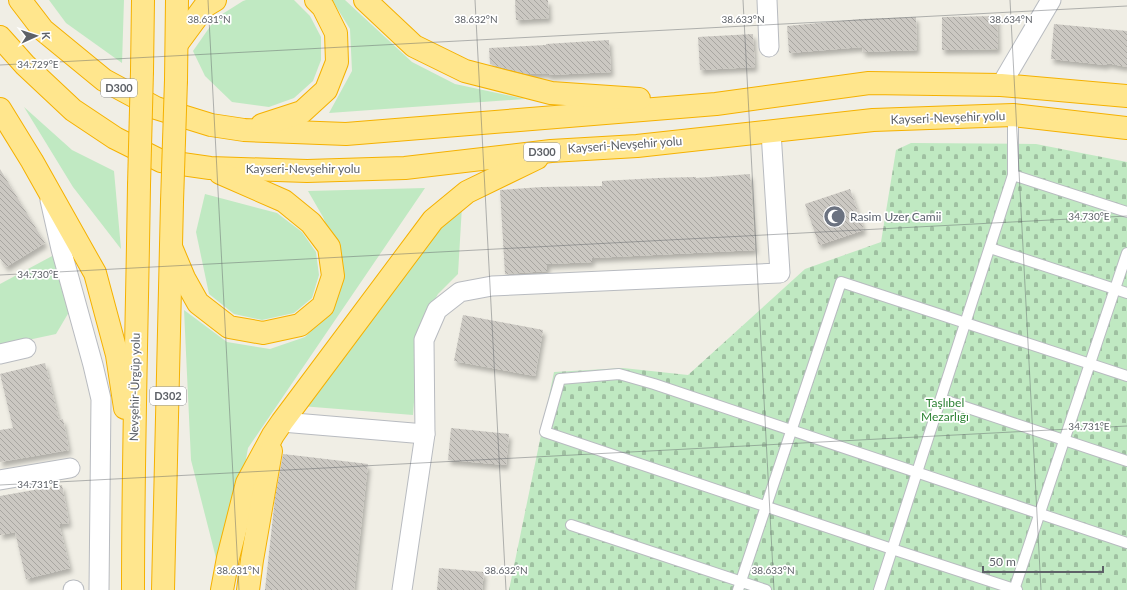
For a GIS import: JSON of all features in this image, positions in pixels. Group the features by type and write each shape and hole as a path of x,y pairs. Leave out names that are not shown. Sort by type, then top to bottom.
{"highway":[{"name":"D300","path":"20,0 43,30 104,80 156,108 211,125 244,130 346,134 716,104 869,83 1001,85 1127,96"},
{"name":"D300","path":"138,185 143,0"},
{"path":"177,0 177,44"},
{"path":"177,44 205,6 215,0"},
{"path":"244,130 274,122 302,112 326,90 337,62 336,32 323,7 316,0"},
{"path":"366,0 414,46 465,71 551,93 716,104"},
{"name":"Kayseri-Nevşehir yolu","path":"0,37 25,65 73,110 115,138 161,161 210,168 307,171 405,168 552,151 637,146 874,120 1013,115 1127,128"},
{"name":"D302","path":"163,590 177,44"},
{"path":"0,109 95,272 117,355 133,459"},
{"path":"222,590 228,558 247,483 278,428 433,220 467,192 552,151"},
{"path":"171,247 184,278 198,303 229,327 263,333 293,327 300,325 323,306 333,276 329,247 311,223 284,201 210,168"},
{"name":"Nevşehir-Ürgüp yolu","path":"133,590 133,459 136,394 138,185"},
{"path":"248,590 252,560 278,428"}],"street":[{"path":"767,0 769,47"},
{"path":"1001,85 1051,0"},
{"path":"402,590 425,434 424,340 437,310 460,292 492,286 780,273 771,132"},
{"path":"48,189 61,249 101,399 99,590"},
{"path":"0,354 26,348"},
{"path":"278,428 425,434"},
{"path":"0,480 70,468"}],"lane":[{"path":"879,590 1014,175 1013,115"},
{"path":"1014,175 1127,212"},
{"path":"990,248 1127,293"},
{"path":"1127,253 1064,440 1040,514 1015,590 545,432 560,379 619,374 654,384 917,473 1040,514 1127,543"},
{"path":"740,586 841,282 1127,376"},
{"path":"941,399 1127,461"},
{"path":"571,525 740,586 766,590"}],"green space":[{"path":"49,0 124,0 122,63 66,23"},
{"path":"246,0 294,0 310,16 321,37 321,60 313,81 294,98 269,107 232,102 205,76 193,51 216,18"},
{"path":"332,0 345,0 412,62 455,84 525,99 329,113 352,71 350,29"},
{"path":"24,107 72,150 114,171 121,249 73,187"},
{"name":"Taşlıbel Mezarlığı","path":"911,143 1036,144 1127,162 1127,590 509,590 554,372 623,368 688,375 805,269 881,242 896,150"},
{"path":"425,188 248,448 229,556 216,558 191,460 184,310 227,342 270,349 305,337 326,316 337,250 323,217 308,191"},
{"path":"205,194 277,213 302,232 316,252 319,275 312,298 294,313 262,320 234,314 209,294 196,232"},
{"path":"462,206 458,274 438,294 420,325 413,415 301,406 436,223"},
{"path":"54,255 69,312 56,334 0,346 0,284"}],"building":[{"path":"515,0 548,0 549,18 516,20"},
{"path":"997,16 998,49 942,50 942,17"},
{"path":"916,17 917,50 863,52 862,47 789,53 787,26 861,19"},
{"path":"1054,24 1127,31 1127,67 1107,63 1106,65 1051,59"},
{"path":"753,34 755,67 700,70 698,37"},
{"path":"609,40 611,72 548,75 548,73 527,74 490,64 489,48"},
{"path":"0,169 45,243 6,267 0,258"},
{"path":"750,174 755,250 592,258 592,262 547,264 547,271 505,274 500,190 542,187 602,186 602,181 658,178 696,178"},
{"name":"Rasim Uzer Camii","path":"850,189 864,230 819,245 805,204"},
{"path":"463,315 543,330 535,376 454,361"},
{"path":"45,363 59,420 63,419 69,450 0,462 0,430 13,428 0,374"},
{"path":"451,428 509,434 506,465 448,460"},
{"path":"283,454 368,464 354,590 265,590 275,498"},
{"path":"62,485 69,523 59,524 70,568 26,579 15,532 0,535 0,496"},
{"path":"439,568 484,572 482,590 437,590"}],"place":[{"name":"Rasim Uzer Camii","path":"835,217"}]}
